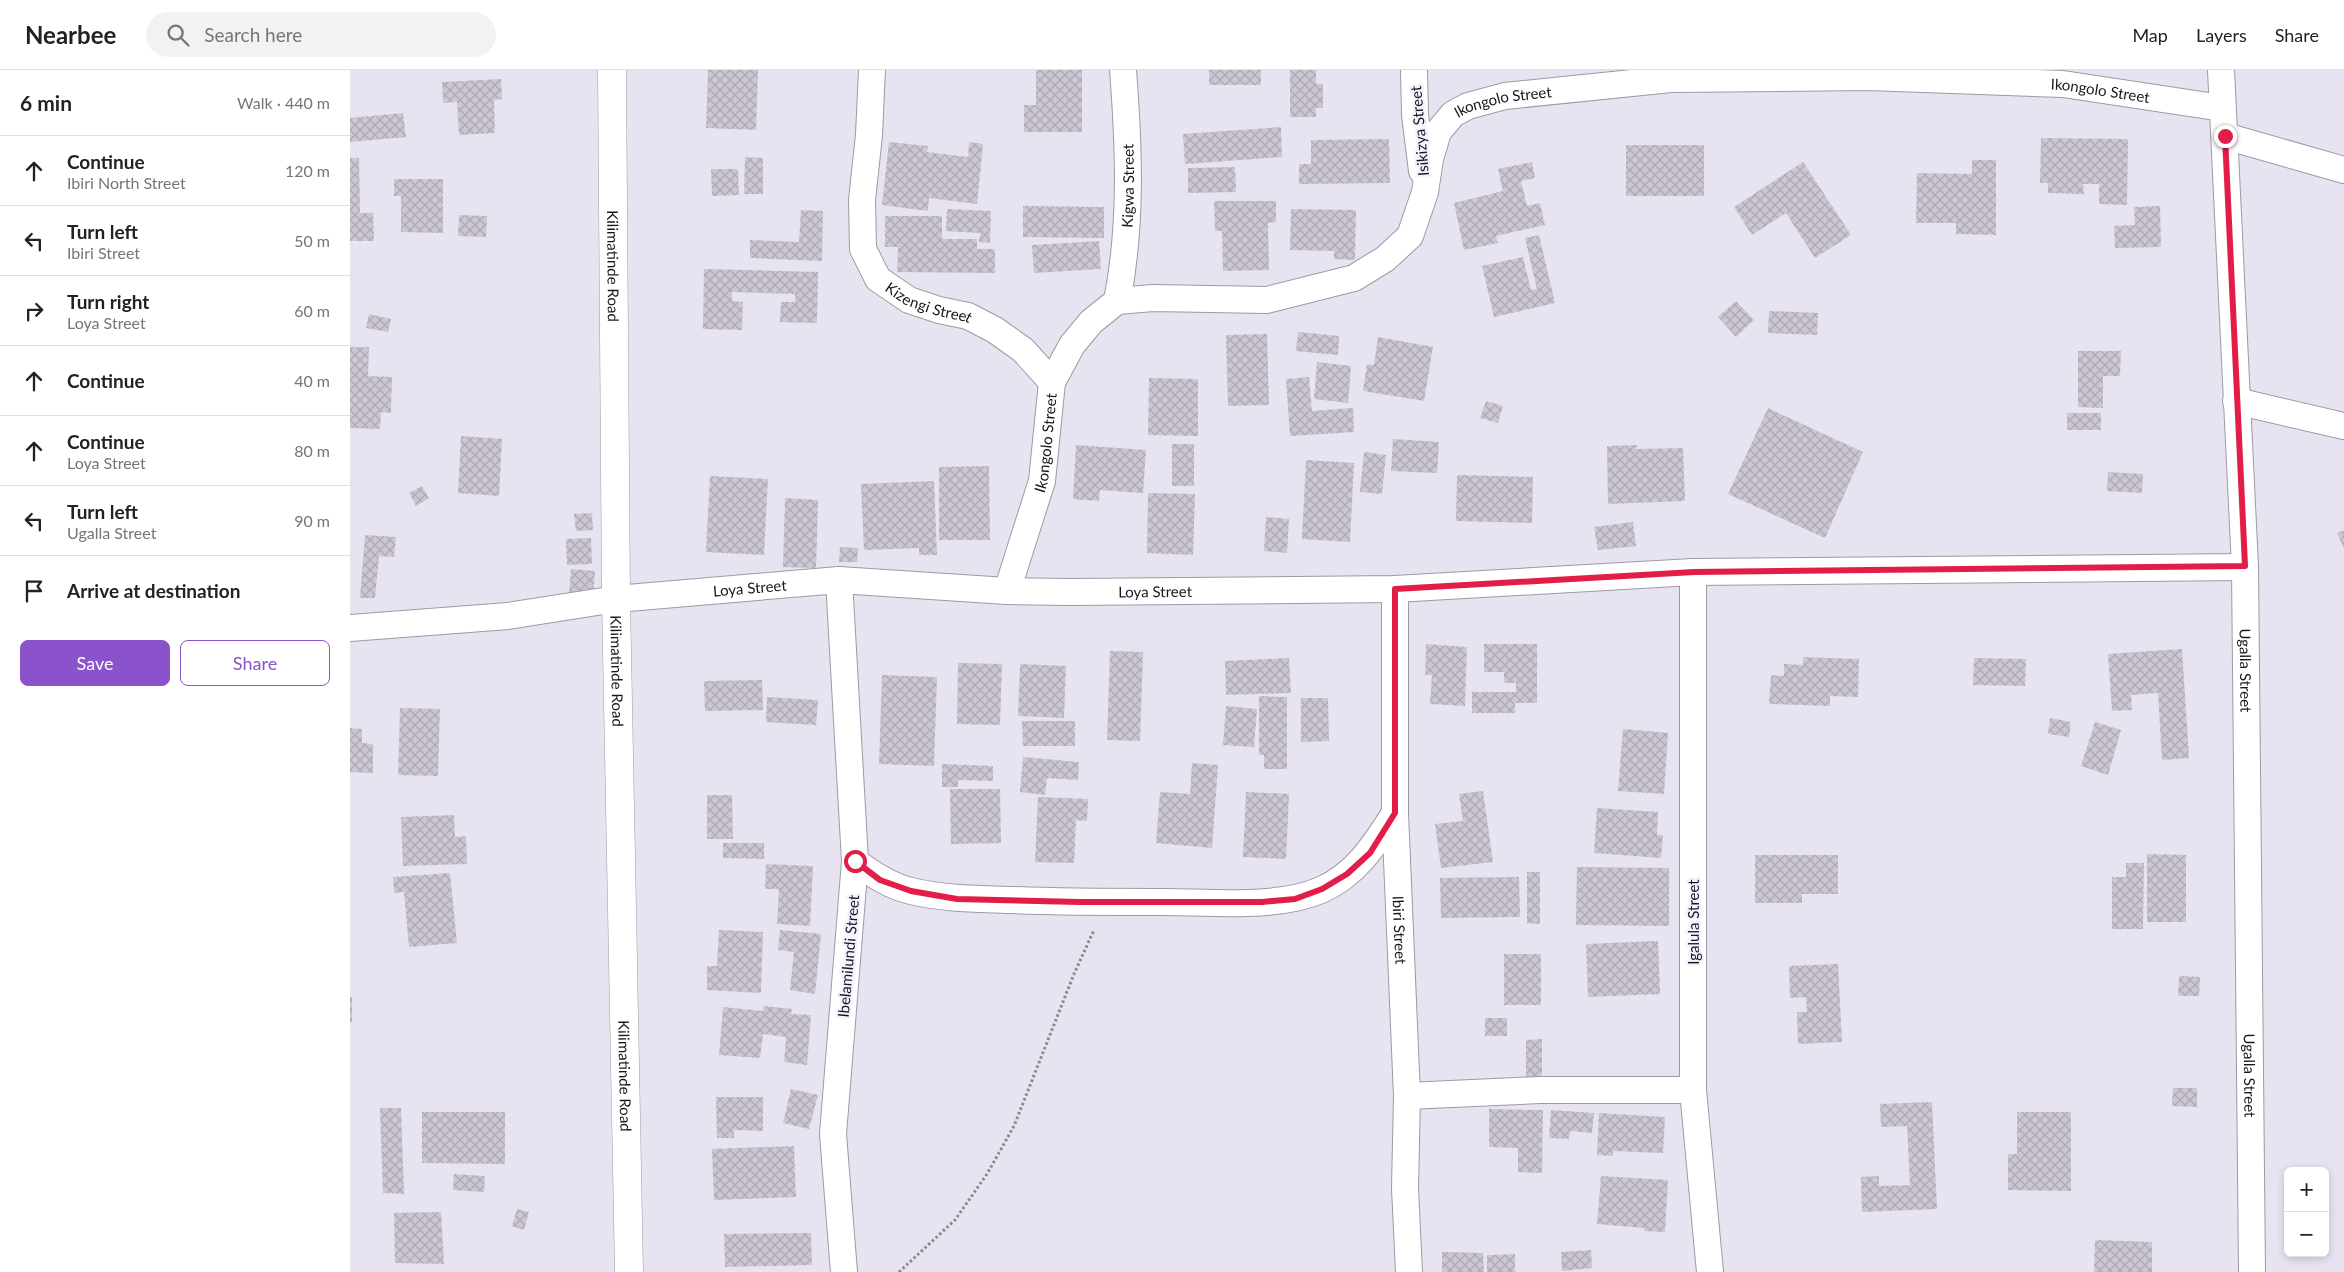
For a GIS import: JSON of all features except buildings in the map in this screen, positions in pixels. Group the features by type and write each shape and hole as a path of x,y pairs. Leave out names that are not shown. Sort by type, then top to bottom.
{"main road":[{"name":"Kilimatinde Road","path":"612,70 616,599 629,1272"}],"street":[{"name":"Kizengi Street","path":"872,70 869,135 862,200 863,249 878,280 909,300 939,310 968,316 995,330 1023,350 1052,382"},
{"name":"Kigwa Street","path":"1116,301 1126,239 1128,129 1123,70"},
{"name":"Isikizya Street","path":"1414,70 1415,115 1425,192"},
{"name":"Ugalla Street","path":"2221,70 2245,566 2252,1272"},
{"name":"Ikongolo Street","path":"1008,591 1042,482 1052,382 1072,345 1091,322 1116,301 1153,298 1267,300 1354,278 1385,259 1410,236 1425,192 1430,159 1438,132 1453,114 1468,106 1505,96 1671,79 1868,77 2063,84 2222,108"},
{"path":"2225,136 2344,170"},
{"path":"2236,401 2344,426"},
{"name":"Loya Street","path":"350,628 508,616 616,599 840,580 1008,591 1395,589 1694,572 2245,566"},
{"name":"Igalula Street","path":"1694,572 1693,1090 1710,1272"},
{"name":"Ibelamilundi Street","path":"840,580 855,861 833,1134 844,1272"},
{"name":"Ibiri Street","path":"1395,589 1395,813 1407,1096 1404,1188 1409,1272"},
{"path":"855,861 880,880 911,891 957,899 1107,902 1262,902 1295,899 1322,889 1347,874 1370,853 1395,813"},
{"path":"1407,1096 1540,1090 1693,1090"}],"path":[{"path":"899,1272 955,1220 987,1174 1014,1126 1074,974 1107,902"}],"route":[{"path":"855,861 880,880 911,891 957,899 1080,902 1262,902 1295,899 1322,889 1347,874 1370,853 1395,813 1395,589 1694,572 2245,566 2225,136"}]}
